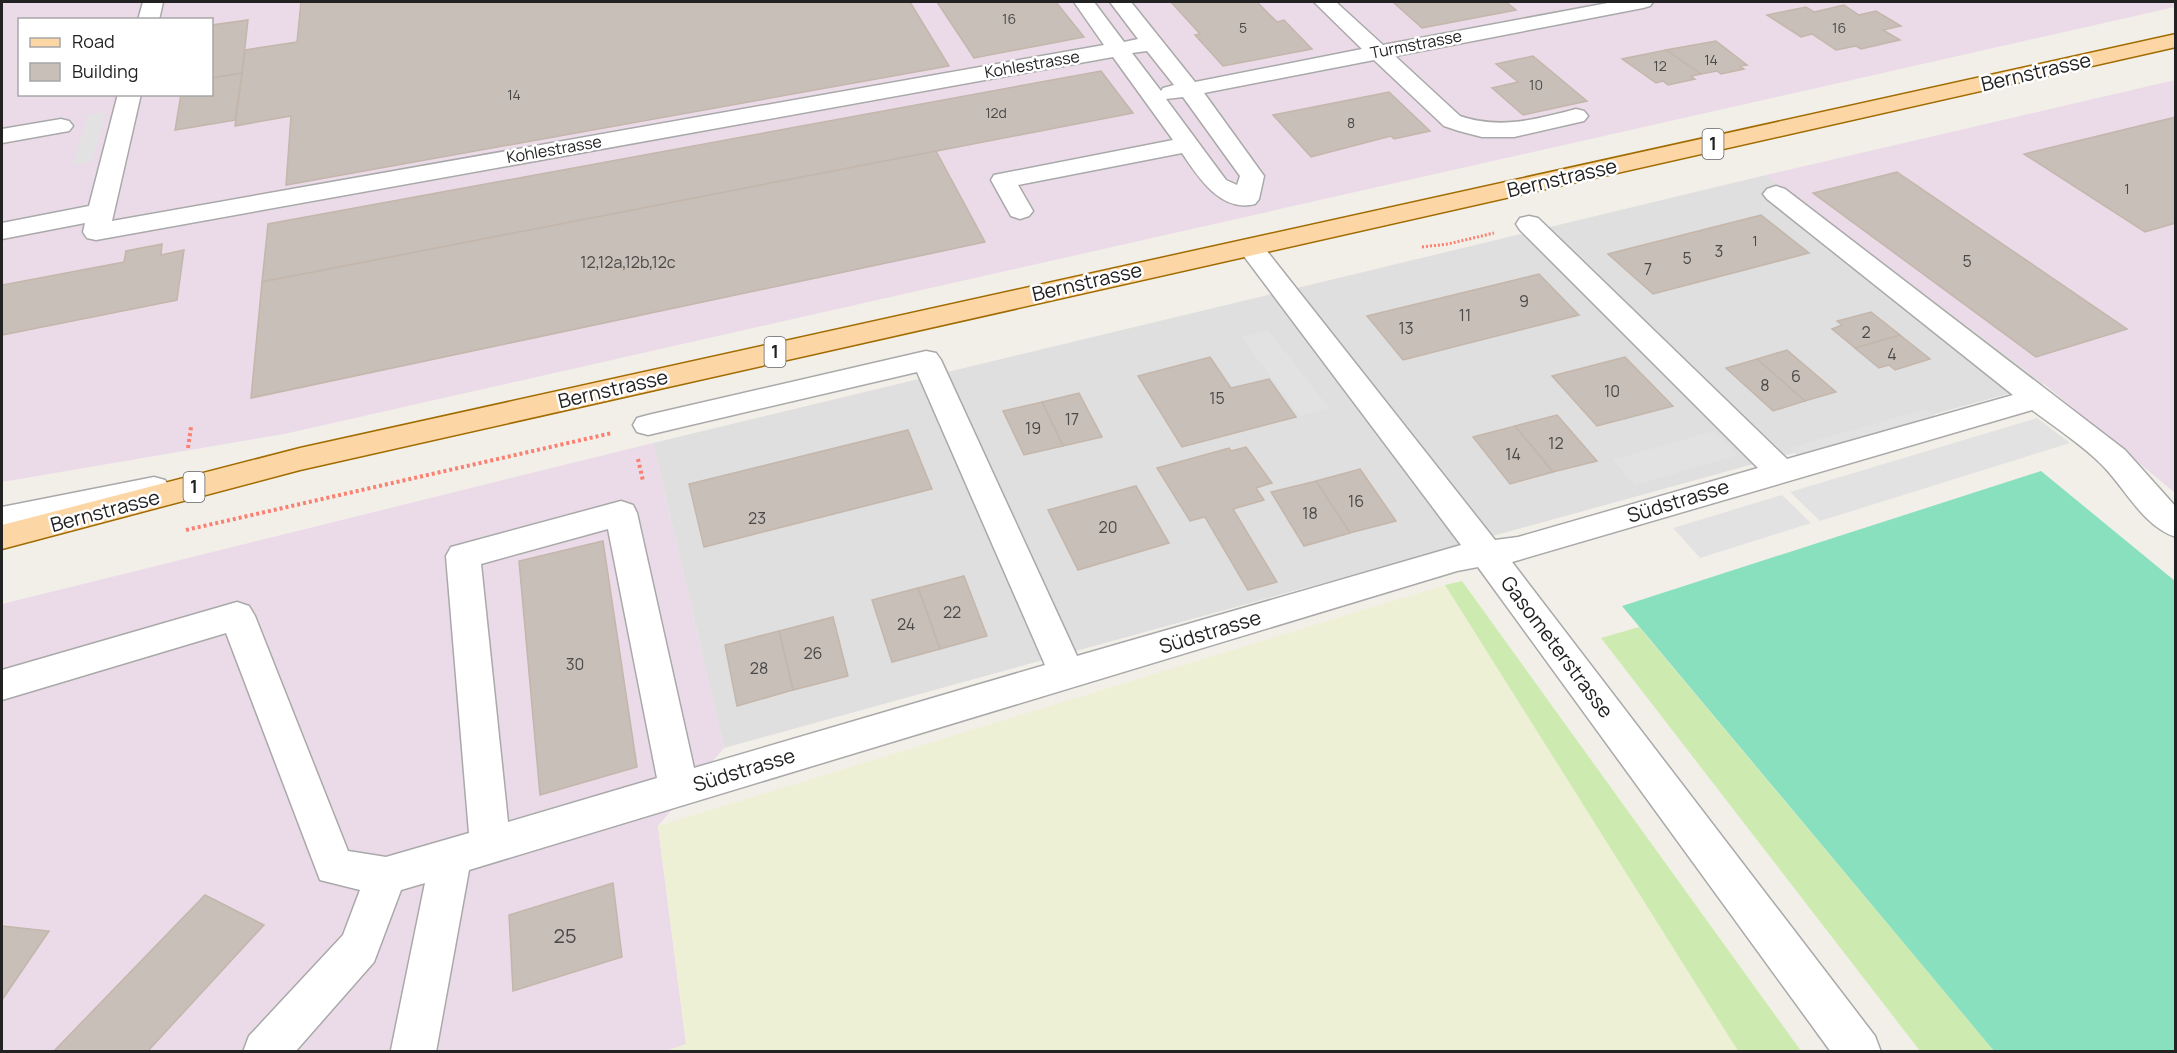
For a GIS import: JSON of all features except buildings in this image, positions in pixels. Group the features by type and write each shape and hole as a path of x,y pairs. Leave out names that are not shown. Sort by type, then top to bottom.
{"main road":[{"name":"Bernstrasse","path":"88,516 300,459 2175,40"}],"street":[{"path":"149,18 153,2"},
{"path":"1084,2 1217,185 1246,199 1252,176 1189,89 1120,2"},
{"path":"1324,2 1452,121 1467,128 1498,132 1542,126 1576,116"},
{"name":"Turmstrasse","path":"1153,96 1643,2"},
{"name":"Kohlestrasse","path":"130,96 96,232 1153,43"},
{"path":"2,136 61,126"},
{"path":"1020,211 1003,180 1187,145"},
{"path":"1776,194 2114,458 2165,517 2175,525"},
{"path":"2,231 101,212"},
{"path":"1529,224 1780,471"},
{"name":"Gasometerstrasse","path":"1250,247 1487,554 1858,1052"},
{"path":"648,425 926,360 1067,675"},
{"name":"Südstrasse","path":"386,876 1457,558 1518,549 2037,398"},
{"path":"2,519 300,459"},
{"path":"490,845 463,556 621,513 679,789"},
{"path":"2,540 88,516"},
{"path":"2,685 237,616 333,867 386,876 358,948 265,1052"},
{"path":"414,1050 451,857"}],"path":[{"path":"176,533 648,425"},
{"path":"188,448 191,427"}],"shaded area":[{"path":"2,2 2175,2 2175,7 284,434 2,482"},
{"path":"2175,80 2175,493 2044,384 1766,175"},
{"path":"106,112 92,162 73,165 88,115"},
{"path":"1766,175 2044,384 724,748 653,443"},
{"path":"1268,330 1329,408 1300,416 1241,337"},
{"path":"1926,409 1936,417 1799,457 1789,448"},
{"path":"2037,418 2070,443 1820,521 1790,492"},
{"path":"1714,431 1738,455 1635,485 1612,460"},
{"path":"653,443 724,748 658,826 686,1044 665,1052 2,1051 2,604"},
{"path":"1782,495 1811,523 1700,558 1673,528"}],"green space":[{"path":"2041,471 2175,581 2175,1051 1994,1051 1622,606"},
{"path":"1462,581 1801,1051 1738,1051 1445,585"},
{"path":"1445,585 1738,1051 666,1051 686,1044 658,826"},
{"path":"1639,627 1994,1051 1920,1051 1601,638"}]}
